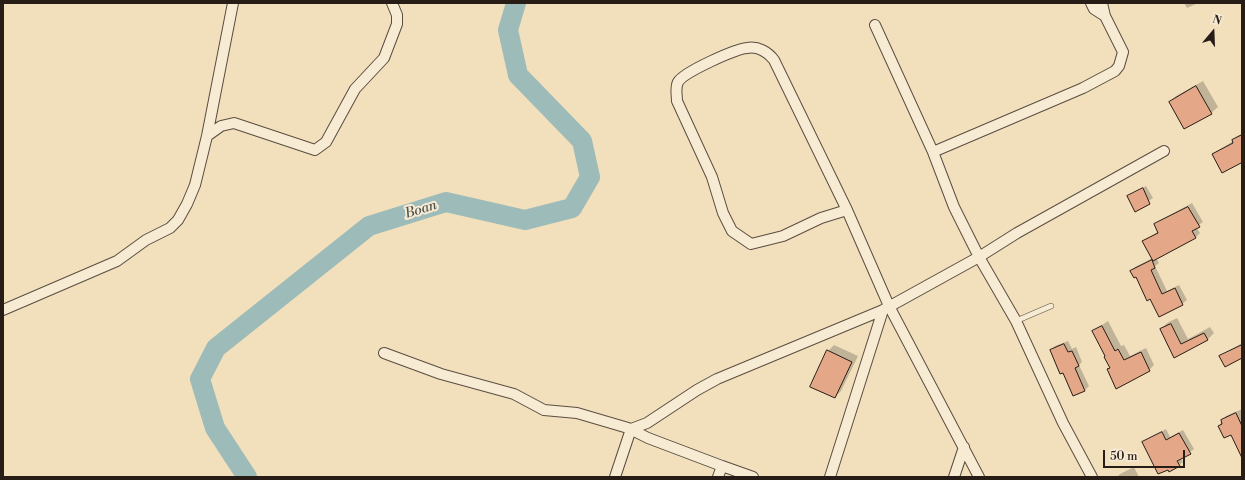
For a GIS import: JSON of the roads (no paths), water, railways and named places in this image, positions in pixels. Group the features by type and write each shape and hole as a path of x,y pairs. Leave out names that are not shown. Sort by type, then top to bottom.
{"street":[{"path":"3,310 117,261 146,240 170,228 178,220 188,204 195,185 207,136 233,3"},
{"path":"207,136 221,126 234,123 315,150 326,142 355,89 384,58 396,24 397,15 392,3"},
{"path":"1091,3 1094,9 1105,16"},
{"path":"933,152 1083,88 1115,71 1119,66 1122,52 1105,16 1102,3"},
{"path":"875,25 933,152 954,207 979,257 1016,321 1063,423 1092,477"},
{"path":"848,210 821,218 783,236 751,244 739,237 732,231 723,213 712,177 677,100 676,90 678,82 686,74 729,53 747,48 762,50 769,54 774,60 848,210 886,308 964,447 979,477"},
{"path":"631,429 647,423 697,390 717,379 886,308 979,257 1017,233 1164,151"},
{"path":"830,477 886,308"},
{"path":"384,353 441,374 514,394 544,410 577,413 631,429 753,477"},
{"path":"615,477 631,429"},
{"path":"954,477 964,447"},
{"path":"718,477 722,466"}],"lane":[{"path":"1016,321 1051,306"}],"waterway":[{"name":"Boan","path":"247,477 215,428 200,379 216,348 369,226 446,202 525,220 572,208 590,177 582,141 518,75 508,30 516,3"}]}
